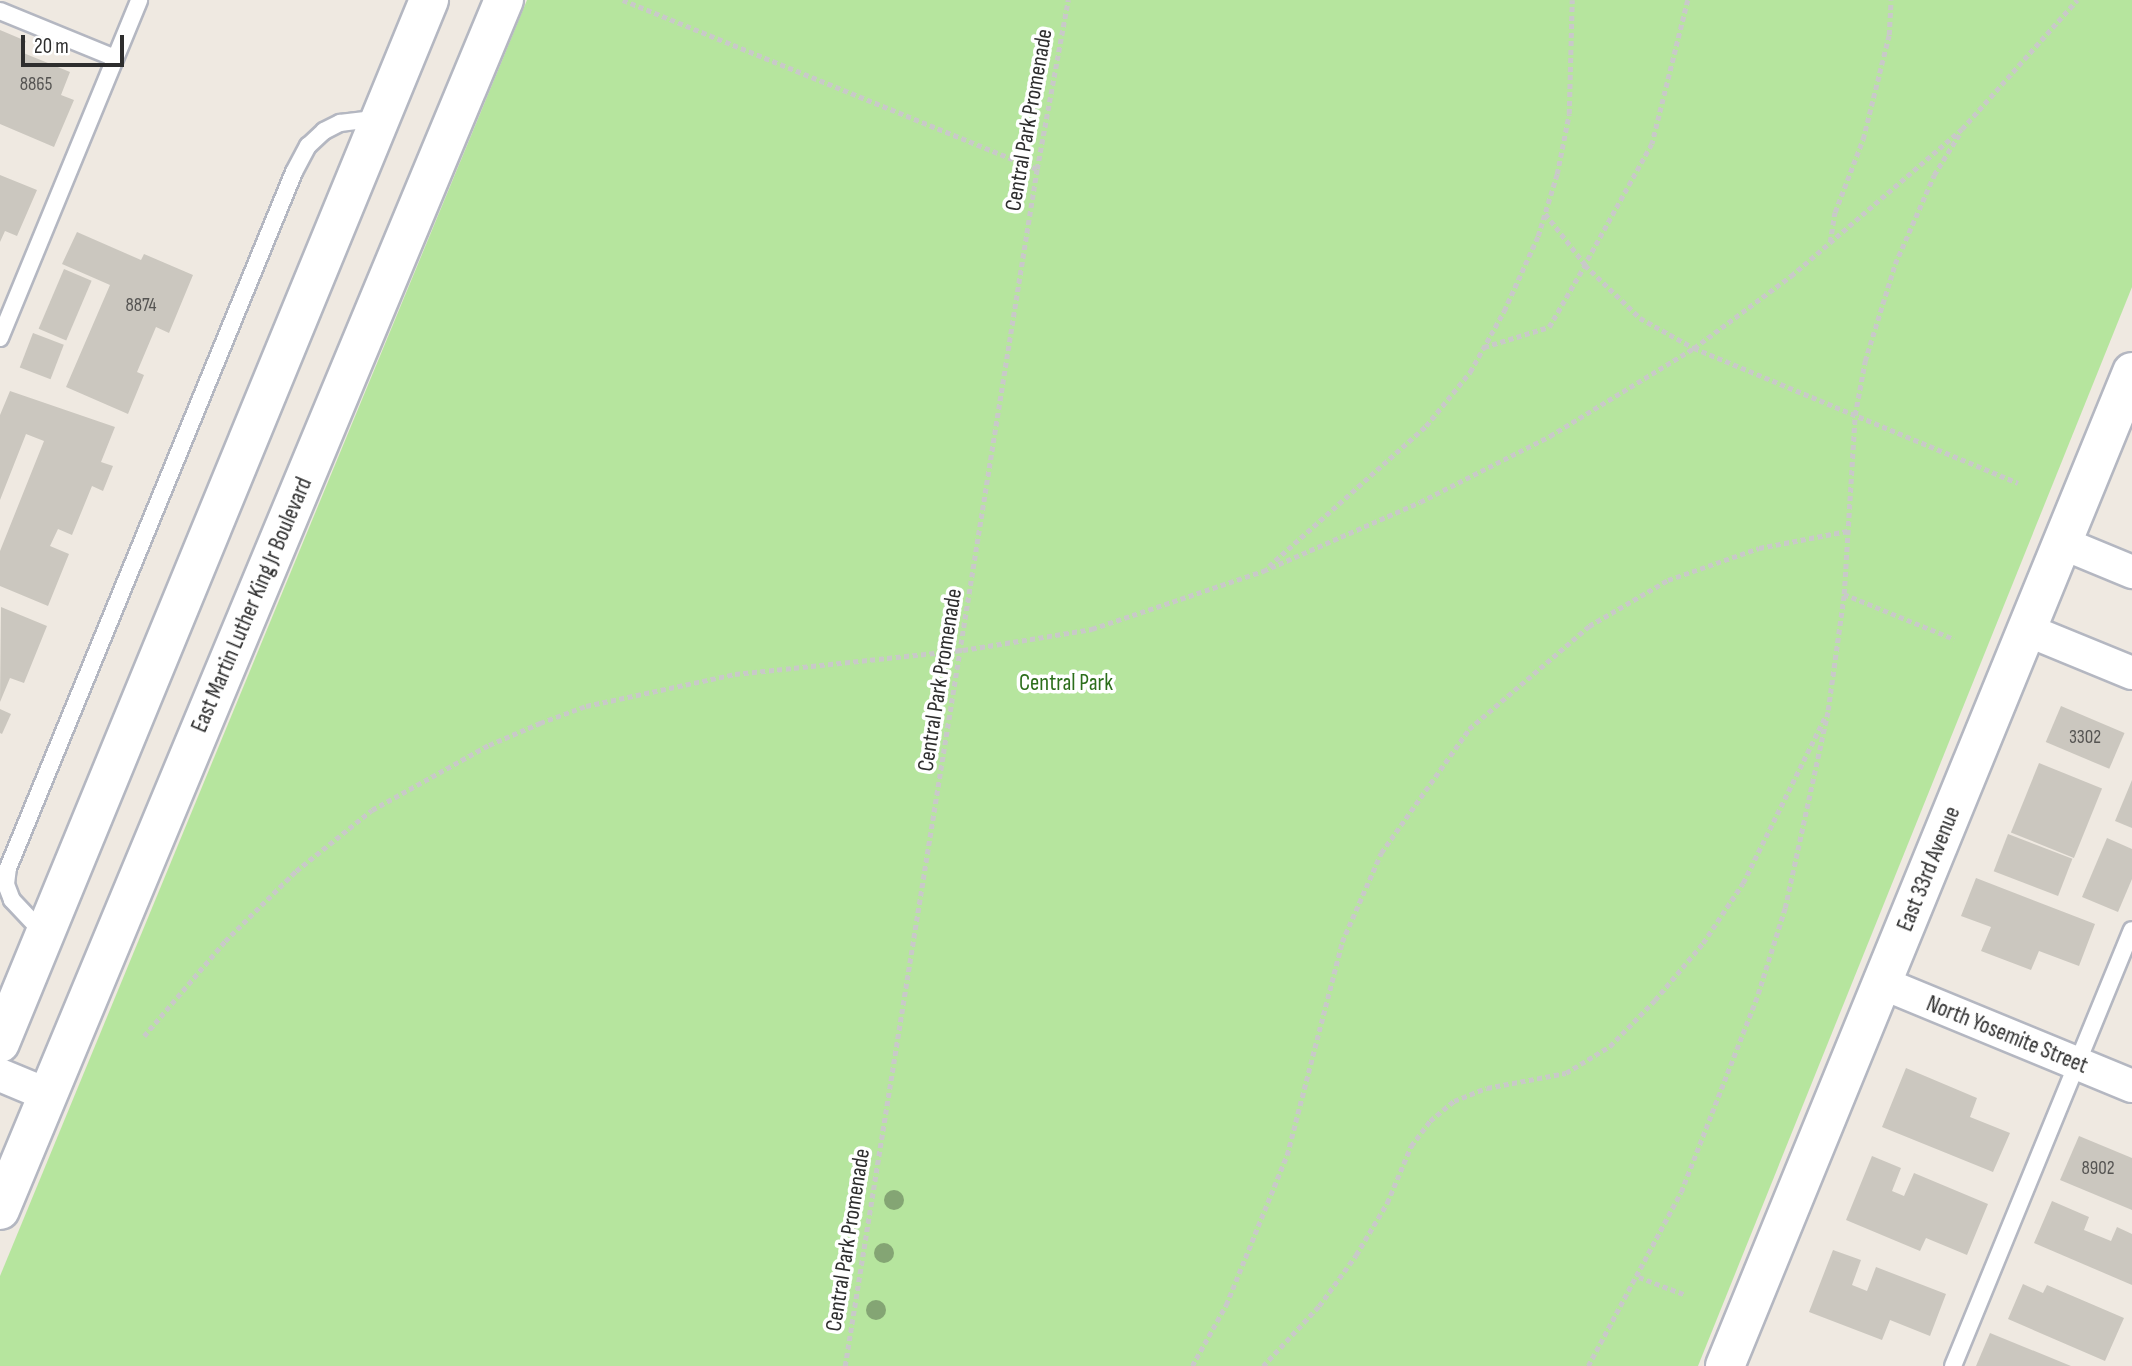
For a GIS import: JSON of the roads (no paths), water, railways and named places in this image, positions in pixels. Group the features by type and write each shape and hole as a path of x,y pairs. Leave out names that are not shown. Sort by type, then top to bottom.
{"main road":[{"path":"0,1043 429,0"},
{"name":"East Martin Luther King Jr Boulevard","path":"0,1210 504,0"},
{"name":"East 33rd Avenue","path":"1728,1365 2132,372"}],"street":[{"path":"2062,543 2132,572"},
{"path":"2026,630 2132,673"},
{"name":"North Yosemite Street","path":"1882,983 2132,1086"},
{"path":"0,1075 48,1095"}],"lane":[{"path":"0,338 4,316 139,0"},
{"path":"0,11 115,58"},
{"path":"45,934 12,900 6,884 18,842 294,172 308,146 324,131 340,123 381,118"},
{"path":"1952,1366 2132,930"}],"park label":[{"name":"Central Park","path":"1066,683"}]}
